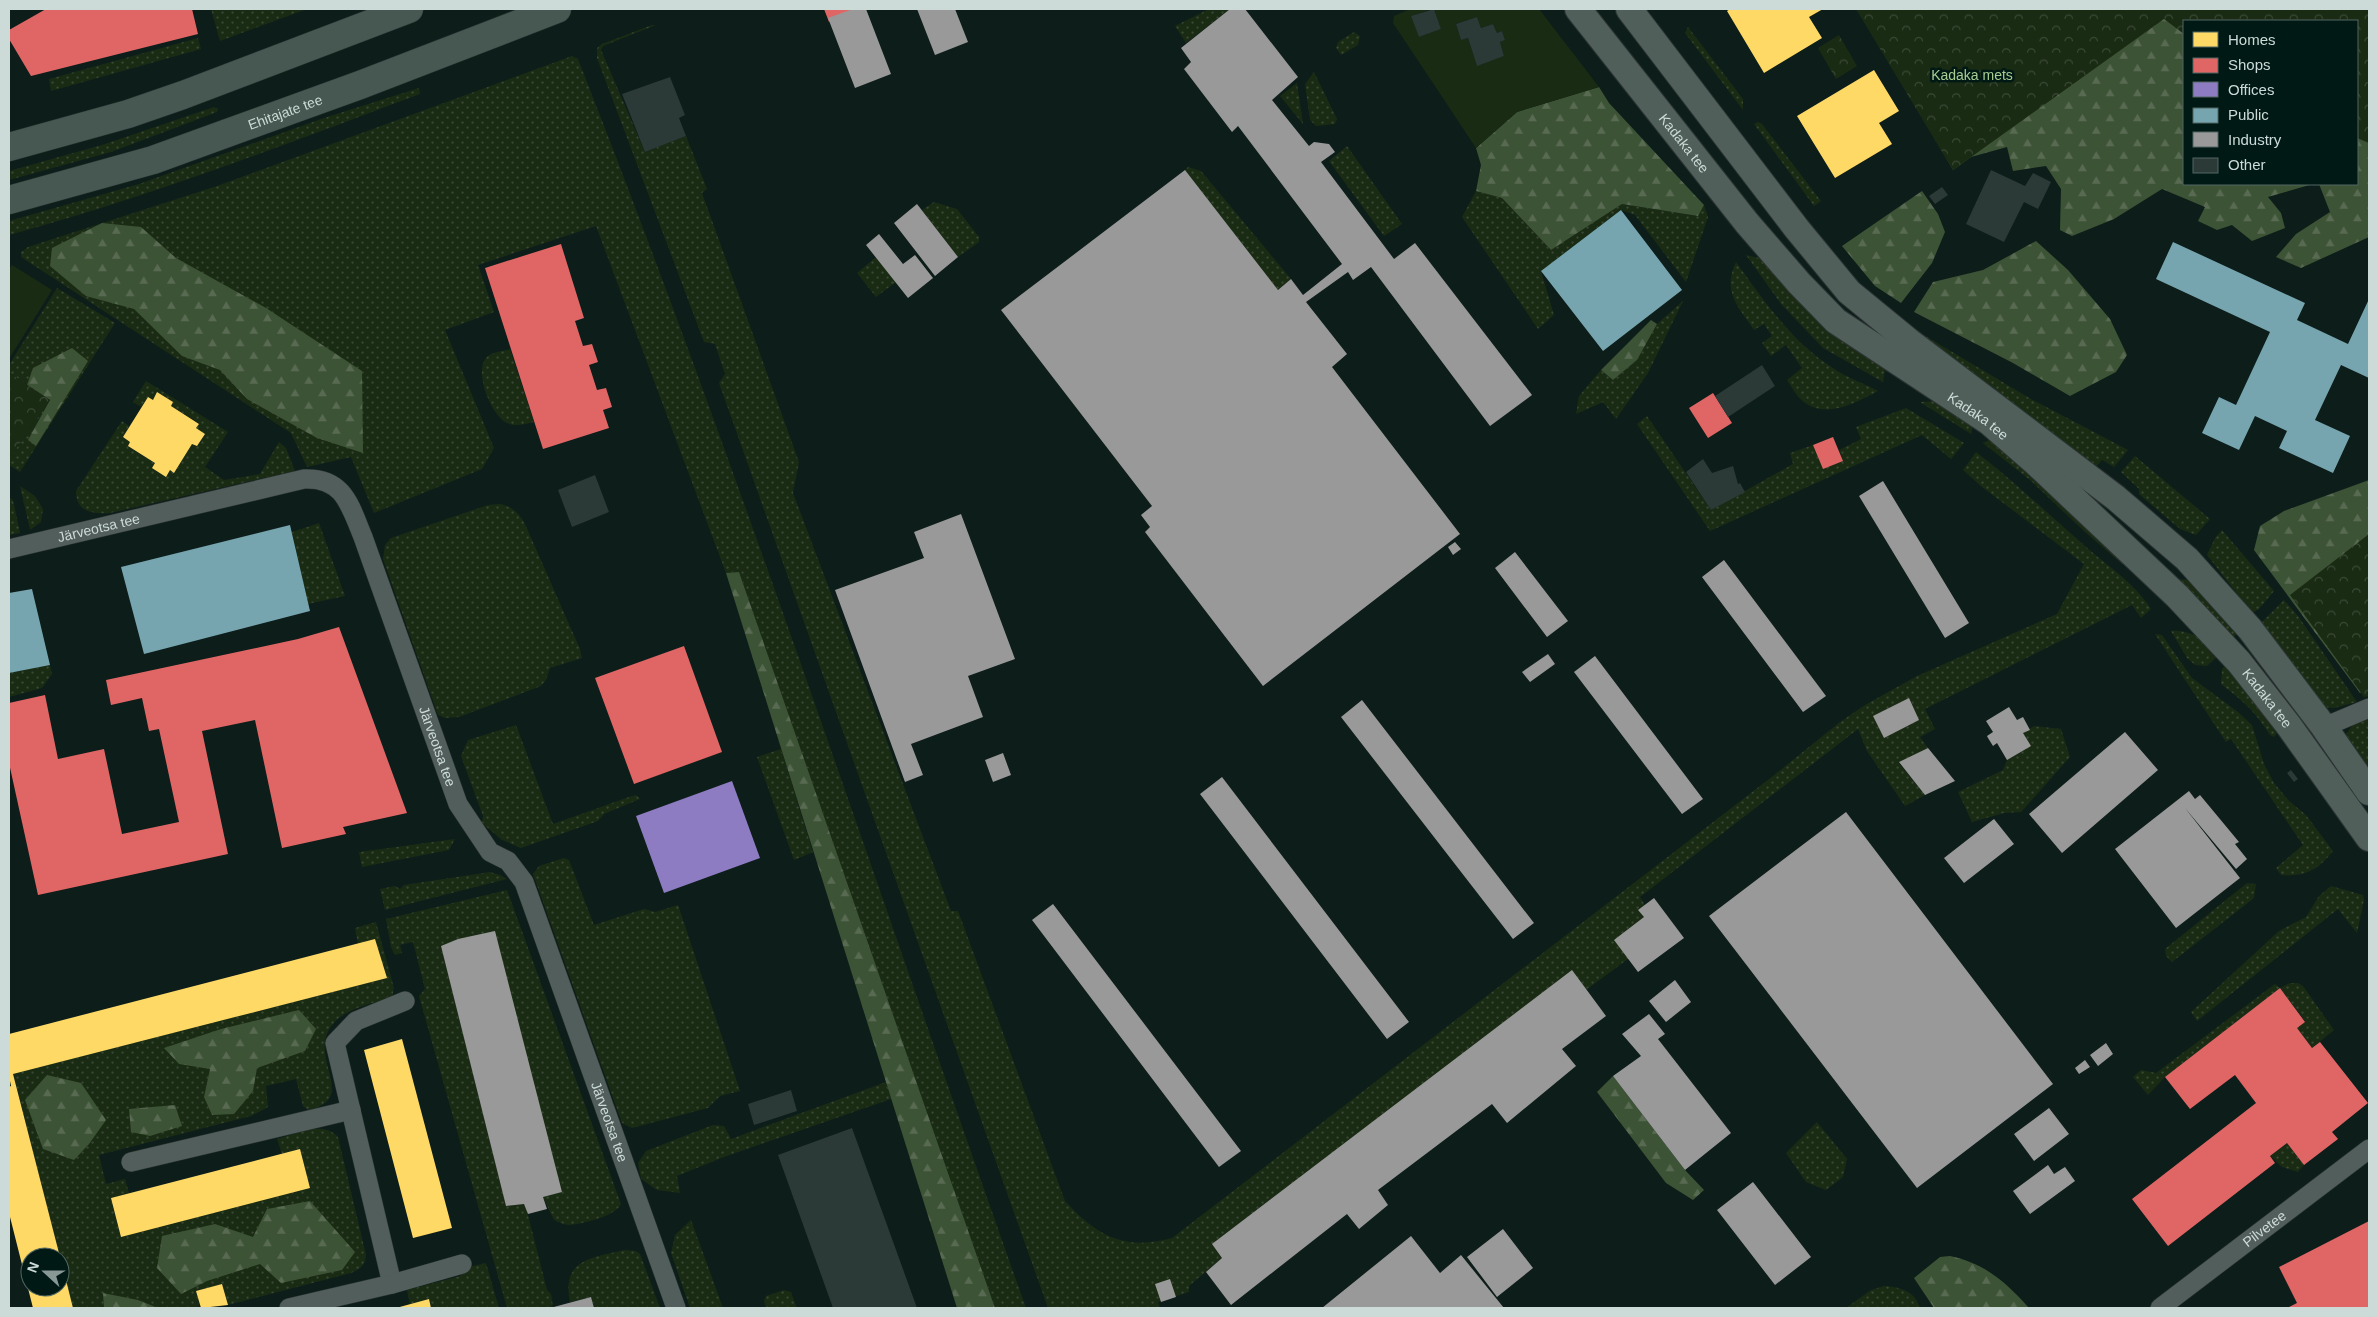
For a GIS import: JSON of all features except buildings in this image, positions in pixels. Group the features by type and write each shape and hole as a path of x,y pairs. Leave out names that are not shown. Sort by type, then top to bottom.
{"main road":[{"path":"9,147 128,114 184,95 409,9"},
{"name":"Ehitajate tee","path":"9,200 153,160 360,85 557,9"},
{"name":"Kadaka tee","path":"1578,9 1747,222 1799,283 1836,321 1989,422 2036,463 2149,570 2239,662 2289,726 2369,838"},
{"name":"Kadaka tee","path":"1629,9 1797,229 1849,292 1879,318 2116,498 2187,560 2250,629 2324,727 2369,792"},
{"path":"1708,173 1725,178 1739,179 1752,170"},
{"path":"1747,222 1770,221 1797,229"},
{"path":"2149,570 2166,574 2176,570 2187,560"},
{"path":"2289,726 2314,731 2324,727"}],"street":[{"name":"Järveotsa tee","path":"9,549 304,479 316,478 333,484 346,497 366,546 458,804 490,852 508,861 524,882 676,1308"},
{"path":"2324,727 2369,708"},
{"path":"392,1284 335,1043 356,1021 405,1001"},
{"path":"131,1162 351,1110"},
{"name":"Pilvetee","path":"2160,1308 2369,1149"},
{"path":"289,1308 392,1284 462,1264"}],"green space":[{"path":"211,9 307,9 220,41"},
{"path":"1209,9 1230,9 1186,43 1175,26"},
{"path":"1410,9 1432,9 1412,16 1419,37 1441,29 1434,9 1539,9 1599,87 1517,112 1476,148 1393,23 1394,16","holes":["1477,17 1481,28 1493,24 1497,33 1502,31 1505,40 1500,42 1504,56 1477,65 1468,38 1461,40 1456,24"]},
{"name":"Kadaka mets","path":"1856,9 2369,9 2369,143 2358,138 2358,20 2183,20 2183,33 2164,19 1953,170"},
{"path":"1861,9 2369,9 2369,237 2301,268 2276,257 2296,234 2330,212 2319,185 2358,185 2358,20 2183,20 2183,185 2310,185 2268,197 2281,213 2285,228 2252,241 2232,225 2217,230 2198,221 2205,207 2162,189 2114,219 2072,236 2060,230 2061,189 2046,166 2013,171 2007,147 1971,157 1953,170"},
{"path":"656,25 603,46 601,50 645,152 686,136 707,189 702,193 799,462 793,493 951,911 958,911 1065,1201 1100,1232 1125,1241 1140,1243 1172,1238 1773,776 1840,722 1865,705 1917,676 2057,614 2084,564 1982,487 1963,470 1976,452 2128,582 2151,609 2141,618 2132,605 1925,709 1935,729 1920,737 1928,748 1899,763 1925,795 1905,806 1867,751 1858,729 1640,897 1645,905 1638,910 1644,917 1628,959 1222,1258 1189,1286 1189,1292 1158,1302 1160,1308 1048,1308 719,383 725,374 715,344 704,342 597,58 597,48 602,44"},
{"path":"1688,27 1743,99 1743,110 1685,33"},
{"path":"1354,32 1360,36 1358,45 1341,55 1336,48 1338,42"},
{"path":"1839,35 1857,66 1836,79 1818,48"},
{"path":"198,38 201,49 51,91 49,79"},
{"path":"572,56 578,59 696,369 1026,1308 995,1308 739,572 726,573 596,226 478,265 494,312 445,330 494,448 482,469 374,513 351,457 307,467 291,433 21,257 21,252 28,247 217,186"},
{"path":"1314,72 1337,119 1335,124 1316,126 1310,120 1305,84"},
{"path":"1297,83 1303,124 1280,96"},
{"path":"1599,87 1609,103 1704,205 1698,216 1622,204 1551,250 1502,198 1476,191 1481,165 1476,148 1517,112"},
{"path":"419,88 420,94 216,169 113,204 9,235 9,221 139,184 324,118"},
{"path":"214,107 218,109 217,112 111,152 9,180 9,171 105,144"},
{"path":"1758,122 1762,124 1821,201 1814,206 1754,124"},
{"path":"1347,146 1402,224 1384,236 1329,161"},
{"path":"1188,167 1201,171 1291,279 1278,290 1185,170"},
{"path":"1476,191 1502,198 1551,250 1622,204 1697,216 1704,205 1708,217 1686,282 1635,215 1621,210 1541,271 1554,315 1538,329 1462,217"},
{"path":"1922,191 1938,214 1945,232 1932,263 1901,303 1875,286 1842,246"},
{"path":"934,202 957,209 979,237 979,242 958,257 922,210"},
{"path":"102,223 141,227 176,258 266,308 362,371 363,453 317,438 247,399 220,370 182,356 134,309 86,296 50,266 52,248"},
{"path":"2036,241 2068,270 2110,319 2127,355 2116,372 2070,396 2013,363 1914,312 1933,282 1983,270"},
{"path":"1746,255 1759,258 1791,292 1881,360 1885,370 1883,382 1823,348 1781,304"},
{"path":"876,257 896,282 876,297 857,273"},
{"path":"1736,262 1780,320 1804,346 1838,371 1878,391 1851,404 1831,409 1813,407 1801,400 1787,380 1802,368 1786,345 1771,356 1762,343 1772,336 1764,324 1754,330 1734,298 1731,282"},
{"path":"12,265 52,290 9,359 9,269"},
{"path":"57,288 115,323 20,472 9,465 9,455 11,456 50,400 11,374 9,377 9,365"},
{"path":"1683,301 1648,373 1616,419 1603,402 1576,414 1579,396 1601,370 1613,380 1637,360 1657,324"},
{"path":"1651,320 1657,324 1637,360 1613,380 1601,370"},
{"path":"1907,325 2031,399 2128,450 2114,467 2102,460 2096,467"},
{"path":"72,348 88,361 36,446 28,440 50,400 27,385 33,368"},
{"path":"510,349 534,422 517,425 507,423 495,411 486,392 482,371 484,362 490,355"},
{"path":"11,374 50,400 11,456 9,455 9,377"},
{"path":"146,381 228,432 205,467 224,480 260,474 279,442 286,448 295,471 110,513 97,513 86,510 79,503 76,491 122,421 129,426 123,437 130,442 128,447 155,463 166,476 170,470 175,472 192,444 197,446 205,434 196,428 199,423 171,406 173,402 157,392 153,400 148,397 141,407 133,402"},
{"path":"1937,401 1973,424 1971,434 1920,402"},
{"path":"1906,408 1964,443 1951,459 1922,435 1710,531 1637,424 1647,416 1711,510 1793,464 1790,453 1813,445 1843,461 1839,450 1861,439 1856,427"},
{"path":"1993,438 2020,459 2151,579 2156,596 2141,576 2121,563 2030,480 1983,443"},
{"path":"2135,456 2210,519 2196,535 2180,529 2139,494 2139,489 2121,472"},
{"path":"2369,480 2369,687 2360,693 2254,550 2260,526 2284,511"},
{"path":"20,486 35,496 43,509 41,522 30,530"},
{"path":"9,497 13,500 20,533 9,535"},
{"path":"500,504 515,511 525,524 580,649 582,658 550,668 546,680 541,686 459,717 445,718 438,715 383,559 385,545 391,538 488,505"},
{"path":"319,523 345,596 308,604 292,532"},
{"path":"2222,530 2274,591 2259,609 2252,613 2207,555 2215,538"},
{"path":"2369,534 2369,696 2364,697 2290,595"},
{"path":"739,572 995,1308 957,1308 726,573"},
{"path":"2177,579 2189,580 2240,630 2230,641"},
{"path":"2284,600 2298,616 2357,702 2334,708 2322,707 2256,628"},
{"path":"2171,631 2191,634 2222,652 2207,666 2195,665 2187,658"},
{"path":"2155,634 2162,635 2192,678 2238,712 2252,725 2264,764 2274,783 2289,801 2306,815 2333,851 2322,863 2304,873 2281,875 2276,868 2303,845 2231,739 2226,742"},
{"path":"2229,660 2277,733 2274,737 2270,735 2248,707 2221,684 2222,669"},
{"path":"50,665 52,674 42,688 9,697 9,673"},
{"path":"2369,718 2369,778 2345,735 2353,725"},
{"path":"516,725 553,824 629,797 636,795 640,799 604,814 598,821 521,848 502,840 482,823 483,816 461,756 468,740"},
{"path":"2034,726 2061,729 2070,757 2021,812 2004,813 1972,822 1958,792 2003,770 2007,760 2030,746 2023,733"},
{"path":"781,749 813,852 794,860 757,757"},
{"path":"455,839 449,850 362,867 359,852"},
{"path":"564,858 569,860 594,925 644,909 655,912 678,905 740,1091 720,1096 708,1108 632,1128 622,1123 533,874 539,866"},
{"path":"490,872 507,879 385,910 380,889 395,886 400,889 404,885"},
{"path":"2247,883 2256,884 2254,898 2172,962 2166,956 2165,949"},
{"path":"2331,886 2363,895 2364,900 2357,933 2338,909 2197,1021 2191,1012 2279,931 2306,917 2319,896"},
{"path":"507,890 621,1204 606,1216 582,1223 567,1225 554,1220 543,1197 562,1192 458,939 441,946 506,1206 524,1204 526,1207 547,1290 551,1294 553,1307 548,1308 507,1308 419,996 425,989 413,942 400,945 402,953 395,955 391,947 386,919"},
{"path":"376,922 394,988 392,997 353,1010 333,1024 326,1037 325,1050 332,1086 330,1096 323,1104 308,1110 303,1106 296,1079 266,1086 268,1107 251,1116 99,1155 106,1184 125,1179 129,1193 111,1198 310,1188 300,1149 282,1154 277,1139 309,1130 325,1129 338,1137 366,1255 362,1266 351,1273 228,1305 222,1284 196,1291 200,1306 190,1308 73,1308 70,1296 70,1247 57,1247 13,1074 386,978 375,939 358,944 355,928"},
{"path":"2290,983 2298,983 2303,986 2334,1030 2312,1048 2297,1028 2305,1021 2280,988"},
{"path":"2275,984 2280,988 2165,1077 2148,1095 2133,1077 2141,1070 2156,1073"},
{"path":"299,1010 316,1029 305,1051 257,1068 253,1091 234,1114 212,1115 204,1097 210,1069 179,1064 164,1048 221,1029"},
{"path":"47,1075 81,1083 106,1120 89,1144 74,1160 43,1149 25,1100"},
{"path":"1613,1076 1685,1170 1704,1190 1693,1200 1666,1183 1597,1092"},
{"path":"886,1082 891,1099 724,1157 677,1176 680,1193 657,1190 641,1179 638,1163 646,1151 713,1125 724,1126 731,1139"},
{"path":"175,1105 182,1126 150,1136 131,1132 129,1109"},
{"path":"1817,1122 1847,1159 1843,1177 1826,1190 1806,1182 1786,1153"},
{"path":"2287,1143 2304,1165 2298,1172 2282,1167 2270,1156"},
{"path":"310,1201 355,1252 342,1270 281,1283 260,1264 207,1281 181,1294 157,1268 162,1236 215,1224 253,1237 267,1209"},
{"path":"691,1220 723,1308 690,1308 671,1253 675,1235"},
{"path":"624,1250 636,1251 640,1254 660,1308 594,1308 591,1297 570,1302 568,1288 570,1277 575,1269 590,1259"},
{"path":"1950,1256 1973,1263 1994,1275 2029,1308 1934,1308 1914,1278 1940,1257"},
{"path":"486,1263 499,1308 431,1308 429,1299 410,1304 407,1290 460,1276 464,1268"},
{"path":"1884,1286 1896,1287 1911,1294 1918,1302 1920,1308 1846,1308 1871,1290"},
{"path":"784,1290 791,1292 797,1308 766,1308 764,1301 766,1296"},
{"path":"103,1293 138,1300 158,1308 104,1308"}]}
